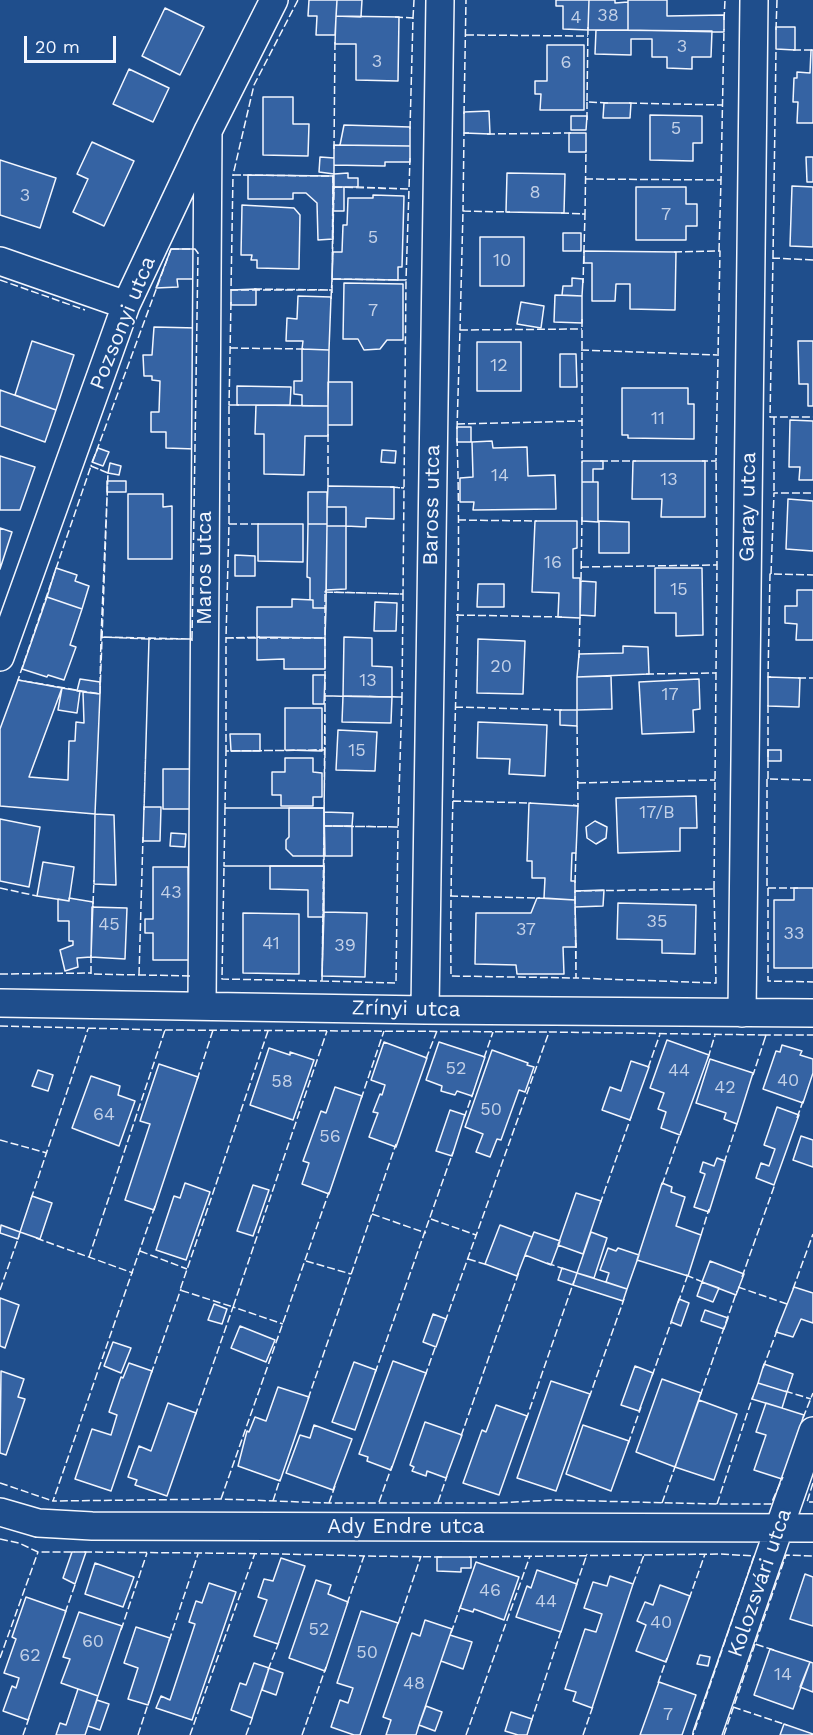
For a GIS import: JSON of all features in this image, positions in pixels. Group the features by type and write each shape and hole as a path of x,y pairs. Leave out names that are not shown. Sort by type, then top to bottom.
{"street":[{"name":"Pozsonyi utca","path":"0,657 126,305 208,131 274,0"},
{"name":"Baross utca","path":"425,1010 440,0"},
{"name":"Garay utca","path":"742,1013 754,0"},
{"name":"Maros utca","path":"202,1005 208,131"},
{"path":"0,261 126,305"},
{"name":"Zrínyi utca","path":"0,1003 813,1013"},
{"name":"Kolozsvári utca","path":"707,1735 813,1431"},
{"name":"Ady Endre utca","path":"0,1512 38,1523 92,1526 813,1528"}],"building":[{"path":"309,0 337,0 335,35 316,35 317,16 308,16"},
{"path":"337,0 362,0 361,17 336,16"},
{"path":"556,0 589,0 588,30 563,29 563,6 556,6"},
{"path":"589,0 628,2 628,30 588,30"},
{"path":"628,0 667,0 667,16 724,15 724,32 628,30"},
{"path":"165,8 204,27 180,75 142,56"},
{"path":"336,16 399,17 398,81 356,80 356,44 335,44"},
{"path":"776,27 795,27 795,50 776,49"},
{"path":"596,30 712,31 711,57 692,57 692,69 667,68 667,57 652,57 652,39 631,39 631,55 595,54"},
{"path":"547,45 584,45 584,110 540,110 541,94 535,94 535,81 547,81"},
{"path":"811,50 813,50 813,123 797,123 798,102 793,102 794,78 797,78 797,72 810,73"},
{"path":"129,69 169,88 153,122 113,104"},
{"path":"263,97 293,97 293,124 309,124 308,156 263,155"},
{"path":"604,103 631,103 630,118 603,118"},
{"path":"489,111 490,134 464,133 464,112"},
{"path":"650,115 702,116 702,143 693,143 693,161 650,160"},
{"path":"571,116 587,116 586,130 571,130"},
{"path":"344,125 410,127 410,146 340,145"},
{"path":"569,133 586,133 586,152 569,152"},
{"path":"92,142 134,161 104,226 73,212 88,179 77,174"},
{"path":"334,145 410,146 410,162 385,162 385,166 334,165"},
{"path":"320,157 334,158 334,174 319,172"},
{"path":"806,157 813,157 813,182 807,182"},
{"path":"0,160 56,178 40,228 0,215"},
{"path":"348,173 348,178 358,178 358,187 334,187 334,174"},
{"path":"507,173 565,174 564,213 506,212"},
{"path":"248,175 333,176 333,239 318,240 317,203 306,193 293,193 293,199 248,199"},
{"path":"792,186 813,187 813,247 790,246"},
{"path":"334,187 344,187 344,211 333,211"},
{"path":"636,187 686,187 686,204 697,204 697,226 686,226 686,240 636,240"},
{"path":"373,195 404,196 402,267 398,267 398,280 332,279 333,252 342,252 343,225 347,225 348,198 373,198"},
{"path":"242,205 294,208 300,215 299,269 257,268 257,260 251,260 252,255 241,255"},
{"path":"563,233 581,233 581,251 563,251"},
{"path":"480,237 524,237 524,286 480,286"},
{"path":"171,249 195,249 197,279 177,279 178,287 156,288"},
{"path":"584,251 676,252 675,310 630,309 630,284 616,284 615,301 592,301 592,263 584,263"},
{"path":"572,278 583,279 582,296 562,295 563,286 572,286"},
{"path":"344,283 403,284 403,340 387,340 380,349 364,350 358,339 343,339"},
{"path":"256,289 256,305 231,305 231,290"},
{"path":"555,295 582,296 582,323 554,322"},
{"path":"298,296 331,297 329,350 302,349 303,341 286,341 287,318 297,319"},
{"path":"521,302 544,306 541,328 517,324"},
{"path":"154,327 197,328 195,449 166,448 166,432 151,432 151,412 159,412 160,381 152,380 152,376 144,376 143,355 152,355"},
{"path":"32,341 74,355 56,410 15,395"},
{"path":"798,341 813,341 813,406 808,406 808,384 799,384"},
{"path":"477,342 521,342 521,391 477,391"},
{"path":"302,349 329,350 328,406 302,406 302,395 294,394 294,381 302,381"},
{"path":"560,354 576,354 577,387 560,387"},
{"path":"328,382 352,382 352,425 328,425"},
{"path":"237,386 291,387 290,405 237,405"},
{"path":"622,388 688,388 688,404 694,404 694,439 628,438 628,435 622,435"},
{"path":"0,390 56,410 45,442 0,426"},
{"path":"256,405 328,406 328,436 305,436 304,475 264,474 264,434 255,434"},
{"path":"790,420 813,421 813,480 799,480 800,467 789,467"},
{"path":"457,427 471,427 471,442 457,442"},
{"path":"492,441 493,448 527,447 528,476 555,475 556,509 473,510 474,502 460,502 460,478 473,477 472,442"},
{"path":"98,448 109,452 103,466 92,462"},
{"path":"382,450 396,451 395,463 381,462"},
{"path":"0,456 35,467 20,510 0,510"},
{"path":"582,461 603,461 603,469 593,469 593,482 582,482"},
{"path":"633,461 705,461 705,517 661,517 662,499 632,499"},
{"path":"110,463 121,466 119,475 108,473"},
{"path":"107,481 126,481 126,492 107,492"},
{"path":"582,482 598,482 598,522 582,521"},
{"path":"328,486 394,487 394,519 366,518 366,527 346,526 346,507 327,507"},
{"path":"308,492 327,492 327,524 308,524"},
{"path":"128,494 163,494 163,507 172,506 172,559 128,559"},
{"path":"788,499 813,501 813,551 786,549"},
{"path":"535,521 577,521 577,548 573,549 573,578 580,578 580,618 558,617 559,593 532,592"},
{"path":"599,521 629,522 629,553 599,553"},
{"path":"258,524 303,524 303,562 258,561"},
{"path":"308,524 327,524 326,608 313,608 313,600 310,600 310,578 307,577"},
{"path":"327,526 346,526 346,589 326,590"},
{"path":"0,528 12,532 0,569"},
{"path":"235,555 255,556 255,576 235,576"},
{"path":"56,568 77,575 75,581 89,586 82,609 47,597"},
{"path":"655,568 702,568 703,635 676,636 676,613 655,613"},
{"path":"581,581 596,582 595,616 580,615"},
{"path":"478,584 504,584 504,607 477,607"},
{"path":"797,590 813,590 813,640 796,640 797,624 785,623 785,606 797,606"},
{"path":"47,597 82,609 70,645 76,647 64,680 22,669"},
{"path":"292,599 313,600 313,608 326,608 325,638 257,637 257,607 292,607"},
{"path":"375,602 397,603 396,631 374,631"},
{"path":"257,637 325,638 325,669 284,669 284,659 257,660"},
{"path":"344,637 372,638 372,666 392,667 392,697 343,696"},
{"path":"478,639 525,641 523,694 477,693"},
{"path":"623,646 648,647 649,674 577,677 579,654 623,653"},
{"path":"313,675 325,675 324,704 313,704"},
{"path":"611,676 612,709 577,710 577,677"},
{"path":"768,677 800,678 799,707 768,706"},
{"path":"80,679 100,682 100,694 77,691"},
{"path":"699,679 700,709 693,710 694,732 642,734 639,682"},
{"path":"18,680 62,688 29,777 68,780 69,741 75,741 76,722 84,723 83,692 100,694 95,814 0,806 0,729"},
{"path":"62,688 80,691 77,713 58,710"},
{"path":"343,696 392,697 391,723 342,722"},
{"path":"285,708 322,708 322,751 285,750"},
{"path":"560,710 577,710 577,726 560,725"},
{"path":"478,722 547,725 545,776 509,774 510,759 477,758"},
{"path":"338,730 377,732 375,771 336,770"},
{"path":"230,734 260,734 260,751 231,751"},
{"path":"768,750 781,750 781,761 768,761"},
{"path":"285,758 313,758 313,772 322,773 322,797 313,797 313,806 281,806 281,795 272,795 272,772 285,772"},
{"path":"163,769 192,769 192,809 163,809"},
{"path":"696,796 697,828 680,828 680,851 618,853 616,798"},
{"path":"529,803 578,806 576,853 572,853 571,881 575,881 575,900 544,898 545,878 532,878 532,861 527,861"},
{"path":"144,807 161,807 160,841 143,841"},
{"path":"289,808 324,808 325,856 293,856 286,849 286,840 289,837"},
{"path":"324,812 353,813 352,826 324,826"},
{"path":"95,814 114,815 116,885 94,884"},
{"path":"0,819 40,827 29,887 0,881"},
{"path":"595,821 607,827 606,838 596,844 587,838 586,827"},
{"path":"324,826 352,826 352,856 325,856"},
{"path":"171,833 186,834 185,847 170,846"},
{"path":"43,862 74,867 69,901 37,896"},
{"path":"270,866 324,866 324,917 308,917 308,890 270,889"},
{"path":"153,867 188,867 189,960 153,960 153,933 145,933 145,919 153,919"},
{"path":"794,888 813,888 813,968 774,968 774,900 794,900"},
{"path":"604,890 603,906 575,907 575,891"},
{"path":"69,898 93,902 91,957 77,958 78,967 65,971 60,950 73,945 73,941 69,941 69,921 58,921 58,899 69,901"},
{"path":"537,898 575,900 576,947 563,947 564,974 517,974 516,965 475,964 476,913 531,913"},
{"path":"618,903 696,905 695,954 662,953 662,940 617,939"},
{"path":"92,907 127,908 125,959 91,957"},
{"path":"324,912 367,913 365,977 322,976"},
{"path":"243,913 299,914 299,974 243,973"},
{"path":"667,1040 709,1055 680,1135 661,1128 666,1112 658,1109 664,1093 650,1088"},
{"path":"384,1042 427,1058 396,1147 369,1137 378,1113 373,1112 385,1085 371,1080"},
{"path":"439,1042 485,1057 472,1096 457,1091 455,1095 441,1091 442,1086 426,1080"},
{"path":"782,1045 802,1051 800,1055 813,1059 813,1073 803,1103 763,1089 776,1051 780,1052"},
{"path":"269,1048 314,1060 293,1120 250,1105"},
{"path":"492,1050 534,1067 525,1092 519,1090 501,1140 497,1139 490,1157 476,1152 483,1134 465,1127"},
{"path":"710,1059 753,1073 737,1124 724,1119 726,1113 696,1103"},
{"path":"631,1061 649,1067 630,1120 602,1110 610,1087 621,1091"},
{"path":"159,1064 198,1077 154,1210 125,1200 150,1124 140,1121"},
{"path":"38,1070 53,1075 48,1091 32,1086"},
{"path":"91,1076 120,1086 118,1095 135,1101 119,1146 72,1128"},
{"path":"335,1087 362,1096 329,1194 302,1184 309,1163 303,1161 321,1111 326,1113"},
{"path":"777,1107 799,1115 774,1185 756,1178 761,1163 769,1166 775,1149 764,1145"},
{"path":"450,1110 465,1115 452,1156 436,1151"},
{"path":"801,1136 813,1140 813,1167 793,1160"},
{"path":"717,1158 725,1161 709,1212 694,1207 705,1174 700,1172 703,1162 714,1166"},
{"path":"185,1183 210,1192 186,1260 156,1250 174,1196 180,1198"},
{"path":"662,1183 672,1187 671,1192 685,1197 676,1226 701,1235 688,1276 637,1260"},
{"path":"253,1185 269,1190 253,1236 237,1231"},
{"path":"576,1193 601,1201 583,1254 558,1245"},
{"path":"32,1196 52,1203 40,1239 20,1232"},
{"path":"1,1225 20,1232 18,1239 0,1233"},
{"path":"500,1225 532,1237 517,1276 485,1264"},
{"path":"534,1232 560,1241 551,1265 525,1255"},
{"path":"591,1232 607,1238 594,1278 577,1273"},
{"path":"608,1248 616,1251 618,1248 639,1255 627,1289 606,1282 609,1273 600,1270"},
{"path":"710,1261 744,1274 736,1295 702,1282"},
{"path":"562,1268 577,1273 573,1285 558,1280"},
{"path":"577,1273 627,1289 623,1301 573,1285"},
{"path":"702,1282 719,1288 713,1302 697,1296"},
{"path":"794,1287 813,1293 813,1323 801,1319 793,1337 776,1332"},
{"path":"0,1298 19,1305 5,1348 0,1346"},
{"path":"679,1299 689,1303 681,1326 671,1322"},
{"path":"214,1304 227,1309 222,1324 208,1320"},
{"path":"705,1310 728,1318 724,1329 701,1321"},
{"path":"433,1314 446,1319 436,1347 423,1342"},
{"path":"240,1326 275,1340 266,1362 231,1348"},
{"path":"113,1342 131,1348 121,1373 104,1366"},
{"path":"393,1361 426,1373 391,1470 367,1461 368,1457 359,1454"},
{"path":"354,1362 376,1370 355,1430 332,1422"},
{"path":"129,1363 152,1371 111,1491 75,1479 92,1429 111,1435 117,1415 109,1412 121,1377 123,1378"},
{"path":"764,1364 793,1374 787,1392 758,1383"},
{"path":"635,1366 653,1373 639,1411 621,1405"},
{"path":"1,1371 24,1379 18,1397 25,1399 6,1455 0,1453"},
{"path":"662,1379 701,1393 675,1467 636,1452"},
{"path":"551,1381 590,1394 556,1491 517,1478"},
{"path":"758,1383 787,1392 782,1408 752,1399"},
{"path":"278,1387 309,1397 280,1481 238,1466 247,1431 249,1432 255,1417 266,1421"},
{"path":"699,1400 737,1414 714,1480 675,1467"},
{"path":"168,1403 196,1413 167,1496 135,1485 137,1480 128,1477 139,1446 151,1451"},
{"path":"766,1403 804,1415 782,1479 754,1470 766,1435 756,1432"},
{"path":"496,1405 527,1416 499,1495 463,1483 482,1430 486,1432"},
{"path":"425,1422 462,1435 446,1478 427,1471 426,1476 412,1471 414,1467 410,1465"},
{"path":"314,1425 352,1439 333,1490 286,1473 300,1435 310,1438"},
{"path":"583,1425 629,1441 611,1491 566,1474"},
{"path":"72,1552 86,1552 75,1584 63,1578"},
{"path":"437,1557 471,1557 471,1568 461,1568 461,1572 437,1571"},
{"path":"281,1558 305,1566 278,1644 254,1636 267,1600 258,1597 264,1579 273,1581"},
{"path":"476,1562 519,1577 504,1620 474,1609 473,1612 460,1608"},
{"path":"95,1563 134,1577 123,1607 85,1594"},
{"path":"537,1570 577,1584 561,1632 516,1617 527,1586 531,1588"},
{"path":"805,1574 813,1577 813,1626 790,1619"},
{"path":"610,1576 633,1584 592,1708 573,1701 576,1692 565,1689 585,1629 596,1632 602,1614 584,1608 593,1582 607,1586"},
{"path":"316,1580 331,1585 328,1594 348,1602 325,1671 289,1658"},
{"path":"209,1583 236,1592 192,1720 156,1708 161,1696 170,1700 195,1624 189,1622 196,1601 202,1603"},
{"path":"660,1585 690,1596 666,1662 636,1651 646,1625 637,1621 645,1602 653,1605"},
{"path":"26,1597 66,1611 28,1720 3,1711 12,1686 16,1688 19,1678 4,1673 16,1639 12,1637"},
{"path":"361,1611 398,1623 360,1735 354,1735 331,1727 340,1700 348,1703 353,1688 337,1683"},
{"path":"79,1612 122,1626 98,1696 61,1683 70,1659 63,1657"},
{"path":"425,1620 452,1629 416,1735 386,1735 391,1720 383,1717 412,1633 420,1636"},
{"path":"136,1627 170,1638 148,1705 128,1699 138,1668 124,1663"},
{"path":"450,1635 472,1642 463,1669 441,1661"},
{"path":"770,1649 810,1662 793,1709 754,1695"},
{"path":"700,1655 710,1657 708,1666 697,1664"},
{"path":"810,1662 813,1663 813,1692 800,1687"},
{"path":"254,1663 269,1668 252,1718 231,1710 240,1683 246,1685"},
{"path":"269,1668 283,1673 276,1695 262,1690"},
{"path":"659,1682 696,1695 682,1735 640,1735"},
{"path":"78,1689 98,1696 85,1735 56,1735 60,1723 66,1725"},
{"path":"97,1700 109,1704 100,1730 88,1726"},
{"path":"426,1706 442,1712 435,1731 419,1725"},
{"path":"511,1712 532,1719 527,1735 505,1731"},
{"path":"784,1724 813,1734 813,1735 780,1735"}],"fence":[{"path":"251,175 233,175 254,85 298,0"},
{"path":"413,18 414,0"},
{"path":"464,114 466,0"},
{"path":"724,20 725,0"},
{"path":"776,30 777,0"},
{"path":"395,17 413,18 410,129"},
{"path":"588,27 587,102 608,103"},
{"path":"585,179 721,180 724,29"},
{"path":"466,35 588,36"},
{"path":"334,149 335,41"},
{"path":"773,258 776,49"},
{"path":"793,50 813,50"},
{"path":"587,102 587,120"},
{"path":"629,103 722,105"},
{"path":"465,211 463,211 464,133 469,133"},
{"path":"487,134 571,133"},
{"path":"582,214 585,214 586,150"},
{"path":"356,187 409,189 410,158"},
{"path":"233,175 333,176 332,290 231,290 233,175"},
{"path":"719,251 721,180"},
{"path":"334,187 409,189 406,280 332,279 334,187"},
{"path":"462,330 460,330 463,211 510,212"},
{"path":"561,213 585,214 583,283"},
{"path":"171,249 195,249 198,253 192,639 101,637 108,473 91,466 171,249"},
{"path":"674,252 720,251 716,461 702,461"},
{"path":"813,260 773,258 770,417 813,417"},
{"path":"331,299 332,279 335,279"},
{"path":"0,280 85,310"},
{"path":"326,590 325,592 403,594 406,280 395,280"},
{"path":"254,289 332,290 332,293"},
{"path":"231,302 229,405 232,405"},
{"path":"582,319 582,463"},
{"path":"457,429 460,330 582,329"},
{"path":"230,348 305,349"},
{"path":"230,348 305,349"},
{"path":"581,350 717,355"},
{"path":"239,405 229,405 226,638 260,637"},
{"path":"774,417 774,493 777,493"},
{"path":"457,424 582,421"},
{"path":"328,434 328,486 330,486"},
{"path":"457,438 458,572 451,976 576,978 576,943"},
{"path":"600,461 636,461"},
{"path":"581,567 717,565 716,461 714,461"},
{"path":"91,466 108,473 100,694 18,680 91,466"},
{"path":"390,487 404,488"},
{"path":"392,487 404,488"},
{"path":"771,574 774,493 813,493"},
{"path":"581,580 582,517"},
{"path":"458,520 537,521"},
{"path":"229,524 262,524"},
{"path":"229,524 262,524"},
{"path":"714,889 717,565"},
{"path":"771,677 768,677 770,574 813,575"},
{"path":"325,592 403,594 402,697 325,696 325,592"},
{"path":"456,615 562,617"},
{"path":"579,658 580,616"},
{"path":"100,685 101,637 149,639 144,810"},
{"path":"226,638 325,638 325,750 226,751 226,638"},
{"path":"144,810 149,639 192,639 192,641"},
{"path":"646,674 716,673"},
{"path":"798,678 813,678"},
{"path":"325,696 402,697 398,827 324,826 325,696"},
{"path":"768,702 768,779"},
{"path":"455,707 563,710"},
{"path":"573,805 578,806 577,723"},
{"path":"325,750 324,808 225,808 226,751 325,750"},
{"path":"798,888 767,888 767,779 813,780"},
{"path":"578,783 715,780"},
{"path":"453,801 531,803"},
{"path":"225,808 324,808 324,866 224,866 225,808"},
{"path":"324,826 398,827 396,983 322,981 324,826"},
{"path":"139,975 143,837"},
{"path":"139,975 143,837"},
{"path":"575,883 576,850"},
{"path":"224,866 324,866 322,981 222,979 224,866"},
{"path":"93,904 94,880"},
{"path":"0,888 37,896"},
{"path":"768,888 768,981 813,982"},
{"path":"714,889 716,983 576,978 575,891 714,889"},
{"path":"450,896 540,898"},
{"path":"91,955 91,974 192,976"},
{"path":"0,974 91,973"},
{"path":"0,1026 165,1030 549,1032"},
{"path":"31,1199 88,1029"},
{"path":"89,1257 165,1030"},
{"path":"197,1080 213,1030"},
{"path":"268,1031 180,1290 233,1307 327,1031"},
{"path":"361,1099 384,1031"},
{"path":"426,1059 437,1031"},
{"path":"484,1058 493,1032"},
{"path":"445,1322 549,1032 766,1035 753,1075"},
{"path":"648,1068 660,1034"},
{"path":"708,1058 715,1035"},
{"path":"765,1038 766,1035 813,1035"},
{"path":"464,1118 473,1093"},
{"path":"797,1118 803,1101"},
{"path":"600,1204 631,1117"},
{"path":"724,1163 738,1121"},
{"path":"662,1185 681,1131"},
{"path":"0,1140 47,1153"},
{"path":"308,1399 396,1144"},
{"path":"375,1373 453,1152"},
{"path":"742,1277 775,1184"},
{"path":"221,1499 329,1192"},
{"path":"155,1206 53,1501 221,1499 329,1503 497,1503 553,1500 771,1504 783,1477"},
{"path":"701,1235 709,1209"},
{"path":"372,1214 426,1233"},
{"path":"431,1219 476,1235"},
{"path":"793,1289 813,1234"},
{"path":"0,1290 19,1236"},
{"path":"36,1238 133,1273"},
{"path":"140,1251 187,1269"},
{"path":"468,1259 488,1265"},
{"path":"306,1261 351,1274"},
{"path":"547,1263 564,1269"},
{"path":"461,1436 519,1272"},
{"path":"678,1303 688,1274"},
{"path":"686,1275 705,1283"},
{"path":"526,1420 574,1281"},
{"path":"738,1287 787,1304"},
{"path":"151,1374 181,1289"},
{"path":"700,1396 737,1291"},
{"path":"589,1398 624,1299"},
{"path":"195,1416 233,1307 283,1324"},
{"path":"652,1376 672,1320"},
{"path":"763,1368 778,1328"},
{"path":"425,1376 436,1345"},
{"path":"785,1391 811,1399"},
{"path":"803,1418 813,1393"},
{"path":"717,1504 753,1396"},
{"path":"628,1444 641,1407"},
{"path":"662,1503 676,1464"},
{"path":"379,1502 392,1466"},
{"path":"438,1502 447,1476"},
{"path":"273,1501 280,1479"},
{"path":"0,1483 53,1501"},
{"path":"813,1483 807,1502 813,1502"},
{"path":"329,1503 335,1486"},
{"path":"0,1539 19,1543 38,1552 75,1552"},
{"path":"0,1658 38,1552"},
{"path":"84,1552 364,1557"},
{"path":"121,1630 147,1553"},
{"path":"190,1735 255,1553"},
{"path":"169,1641 198,1554"},
{"path":"576,1586 587,1554"},
{"path":"689,1599 705,1554"},
{"path":"644,1555 754,1556 693,1735"},
{"path":"469,1557 644,1555 633,1584"},
{"path":"774,1650 755,1644 786,1555 813,1556"},
{"path":"347,1604 364,1556 442,1557"},
{"path":"398,1624 421,1556"},
{"path":"466,1735 530,1556"},
{"path":"65,1613 76,1582"},
{"path":"451,1633 461,1605"},
{"path":"531,1722 562,1628"},
{"path":"268,1670 279,1642"},
{"path":"724,1735 755,1644 757,1645"},
{"path":"658,1683 667,1658"},
{"path":"302,1735 326,1667"},
{"path":"138,1735 149,1701"},
{"path":"583,1735 593,1706"},
{"path":"733,1707 787,1725"},
{"path":"246,1735 253,1716"},
{"path":"23,1735 29,1718"}]}
